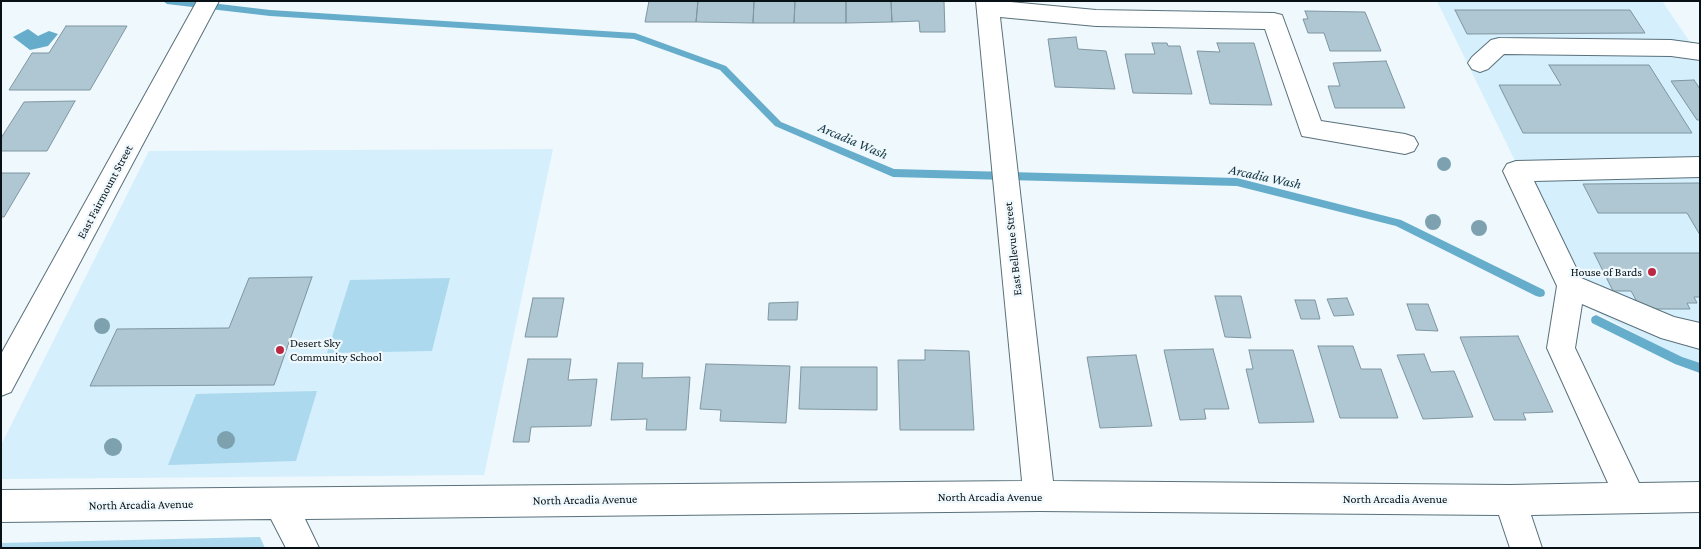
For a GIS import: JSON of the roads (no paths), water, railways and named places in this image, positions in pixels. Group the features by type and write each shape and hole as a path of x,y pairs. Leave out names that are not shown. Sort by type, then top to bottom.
{"street":[{"name":"East Fairmount Street","path":"1,383 208,1"},
{"path":"987,5 1096,18 1272,11 1311,129 1404,144"},
{"name":"East Bellevue Street","path":"987,5 1039,496"},
{"path":"1480,63 1499,46 1671,48 1700,52"},
{"path":"1630,497 1561,348 1571,286 1516,171 1700,168"},
{"path":"1571,286 1671,329 1700,336"},
{"name":"North Arcadia Avenue","path":"1,506 1039,496 1510,500 1700,496"},
{"path":"1510,500 1526,548"},
{"path":"280,503 303,548"}],"waterway":[{"name":"Arcadia Wash","path":"167,1 270,13 635,36 723,68 778,124 893,173 1237,182 1398,223 1540,293"},
{"name":"Arcadia Wash","path":"1596,320 1679,361 1700,368"}],"place":[{"name":"House of Bards","path":"1652,272"},
{"name":"Desert Sky Community School","path":"280,350"}]}
